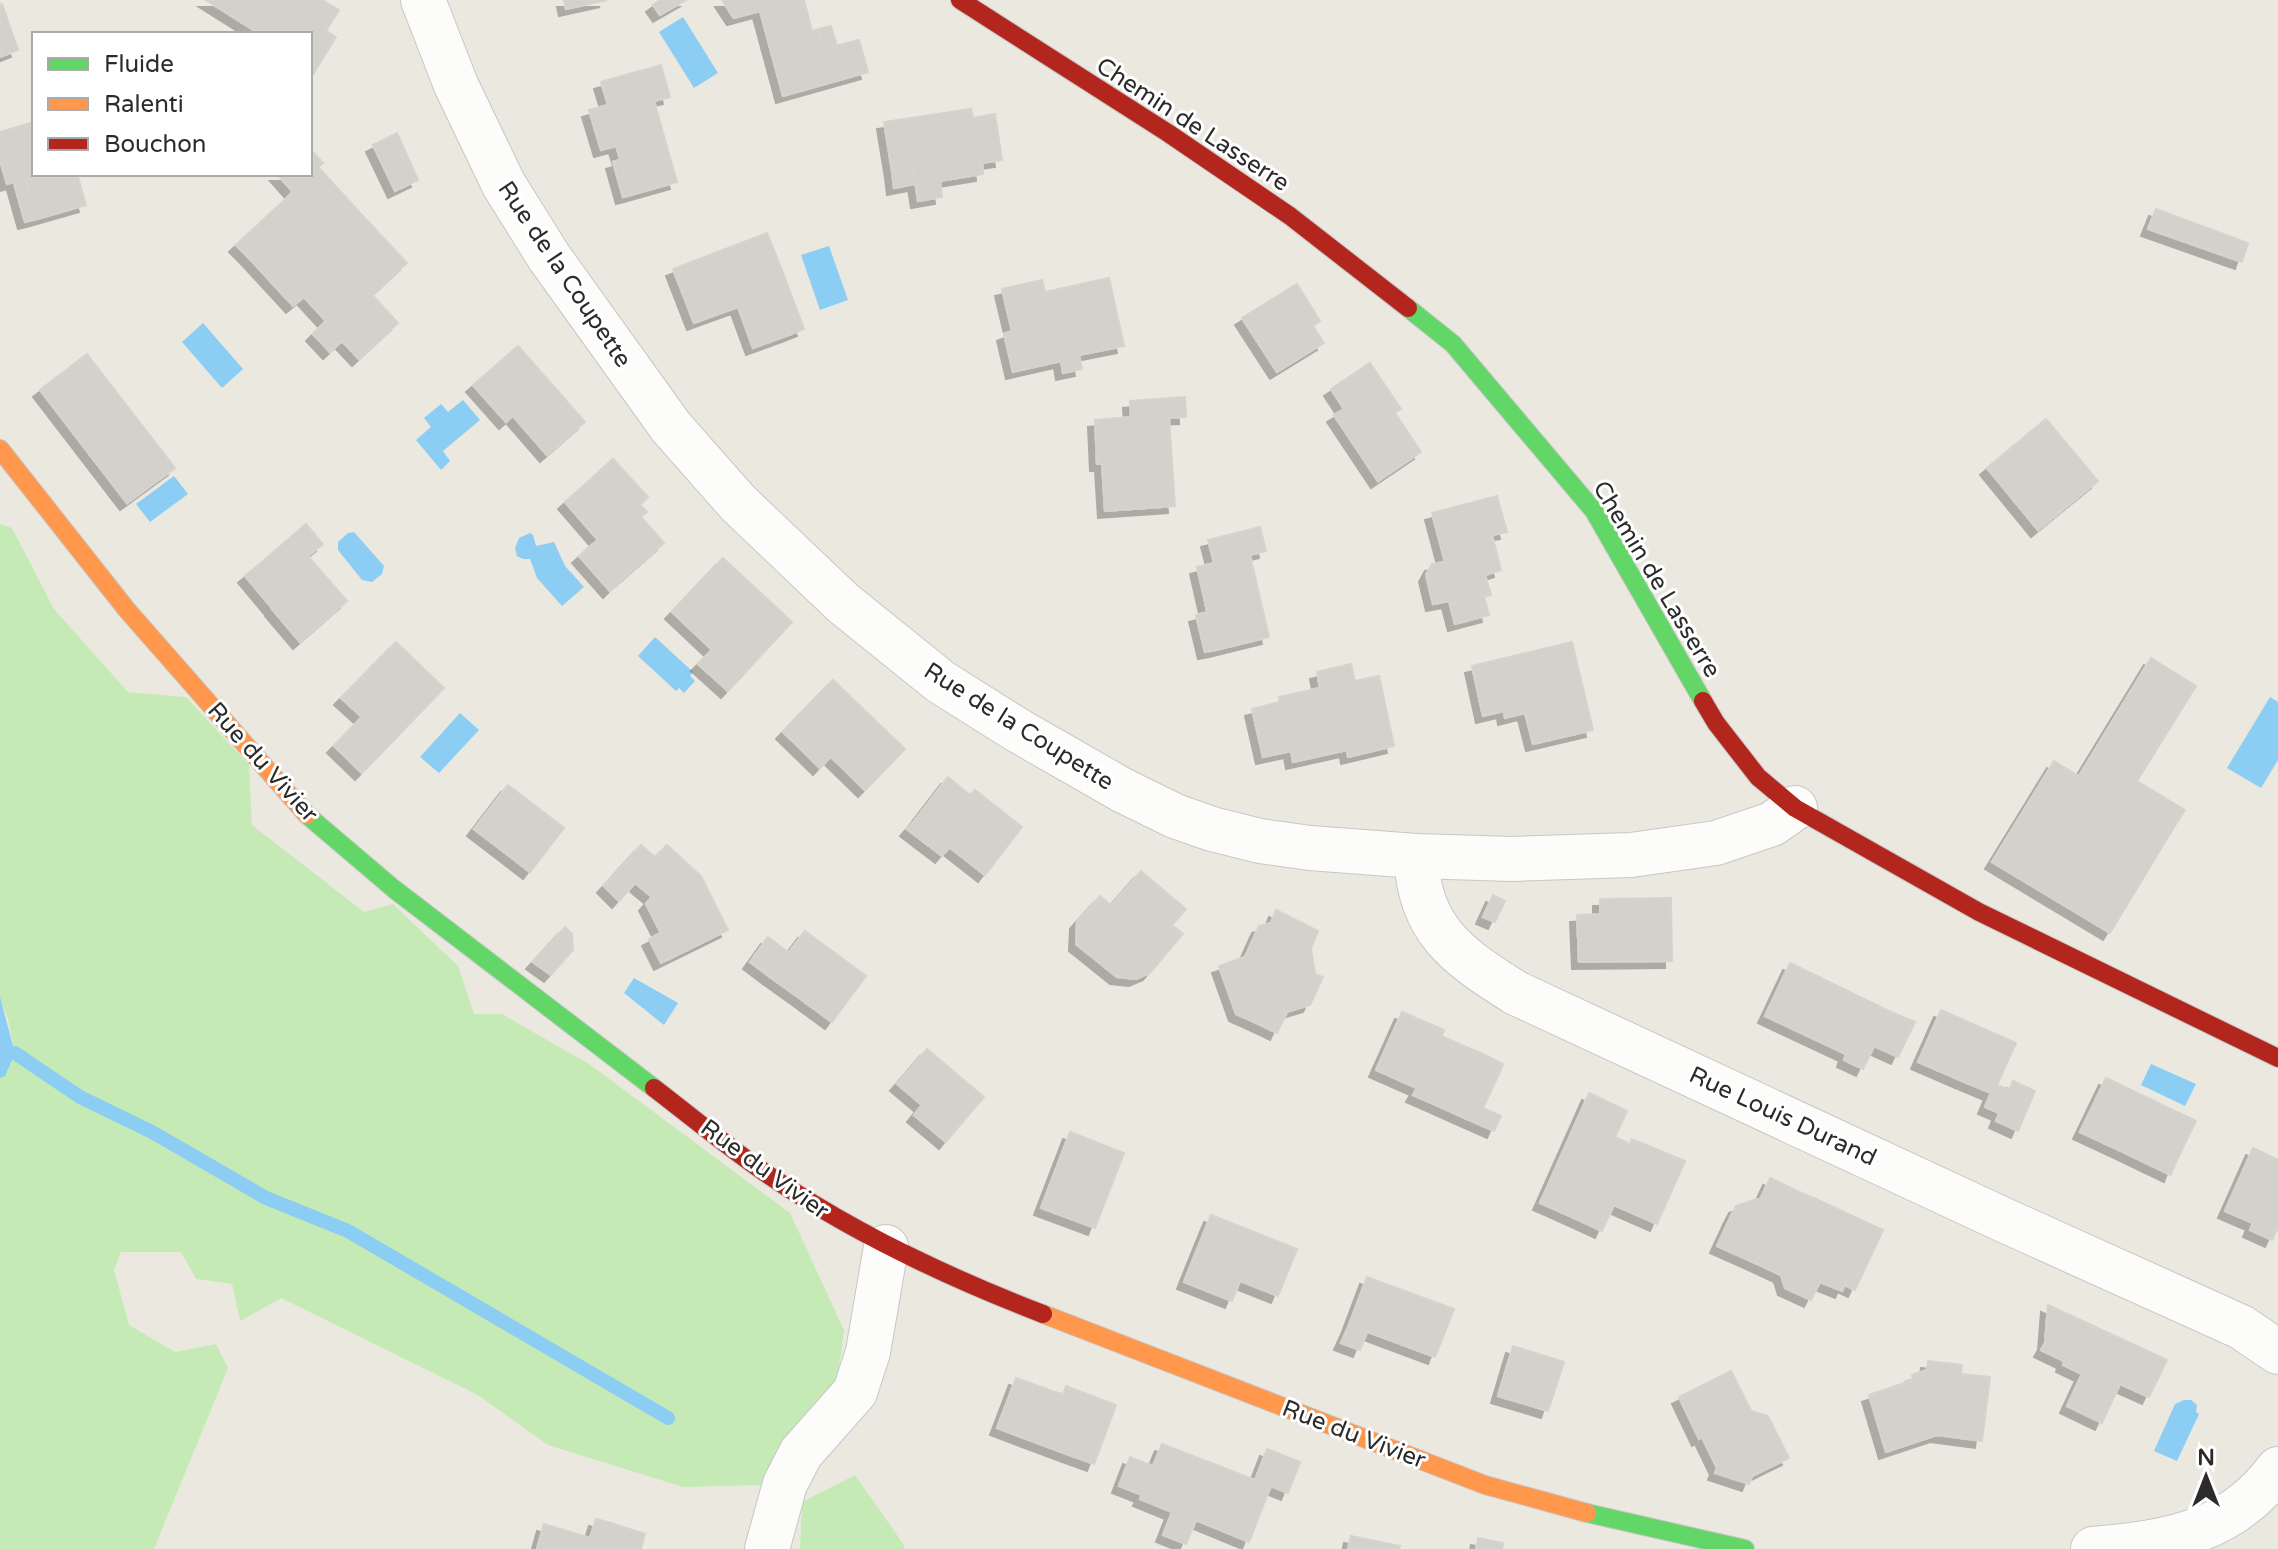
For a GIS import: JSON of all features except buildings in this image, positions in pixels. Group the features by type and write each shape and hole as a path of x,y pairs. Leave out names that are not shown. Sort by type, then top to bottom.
{"street":[{"name":"Rue de la Coupette","path":"423,0 477,134 504,185 591,318 671,427 738,503 843,603 954,690 1019,731 1122,790 1175,816 1260,841 1310,848 1512,859 1631,855 1716,843 1772,824 1795,808"},
{"name":"Chemin de Lasserre","path":"960,0 1168,133 1278,208 1453,344 1594,511 1716,723 1758,777 1795,808 1979,912 2278,1058"},
{"name":"Rue du Vivier","path":"0,449 127,610 305,813 394,889 768,1175 823,1212 886,1247 968,1285 1485,1485 1625,1524 1745,1549"},
{"name":"Rue Louis Durand","path":"1416,856 1422,902 1435,926 1459,953 1516,993 2241,1327 2278,1352"},
{"path":"767,1549 785,1484 801,1453 855,1392 868,1352 886,1247"},
{"path":"2093,1549 2146,1544 2184,1536 2221,1520 2274,1474"}],"green space":[{"path":"0,524 12,528 54,609 128,692 186,697 249,765 252,825 364,912 393,904 458,966 474,1014 502,1014 589,1064 790,1213 844,1330 837,1384 788,1440 761,1485 683,1487 548,1445 476,1394 281,1298 240,1321 232,1284 196,1279 181,1252 121,1252 114,1270 129,1325 175,1352 216,1344 228,1368 154,1549 0,1549 0,1058 15,1053 0,999"},
{"path":"855,1475 904,1549 800,1549 802,1502"}],"water":[{"path":"683,17 718,73 694,88 659,32"},
{"path":"829,246 848,300 820,310 801,255"},
{"path":"203,323 243,369 222,388 182,342"},
{"path":"463,400 480,420 443,451 450,461 441,470 416,440 431,427 424,418 441,404 448,412"},
{"path":"174,476 188,494 150,522 136,504"},
{"path":"354,532 384,566 382,574 372,582 362,580 338,550 338,542"},
{"path":"530,533 536,546 554,542 565,566 584,587 562,606 537,578 530,559 517,556 515,548 519,538"},
{"path":"655,637 693,672 690,676 695,681 684,693 679,688 676,691 638,656"},
{"path":"2270,697 2278,702 2278,760 2261,788 2227,768"},
{"path":"460,713 479,730 439,773 420,757"},
{"path":"634,978 678,1003 664,1025 624,993"},
{"path":"0,997 15,1053 5,1076 0,1078"},
{"path":"2151,1064 2196,1084 2185,1106 2141,1085"},
{"path":"2191,1400 2197,1405 2196,1412 2199,1414 2177,1461 2154,1451 2175,1404"}],"waterway":[{"path":"15,1053 80,1097 152,1132 266,1198 348,1231 668,1418"}],"traffic: fast":[{"path":"1408,308 1453,344 1594,511 1703,701"},
{"path":"307,815 394,889 654,1088"},
{"path":"1587,1513 1745,1549"}],"traffic: slow":[{"path":"0,449 127,610 307,815"},
{"path":"1043,1314 1485,1485 1587,1513"}],"traffic: jam":[{"path":"960,0 1168,133 1290,216 1408,308"},
{"path":"1703,701 1758,777 1795,808 1979,912 2278,1058"},
{"path":"654,1088 755,1166 835,1217 937,1269 1043,1314"}]}
